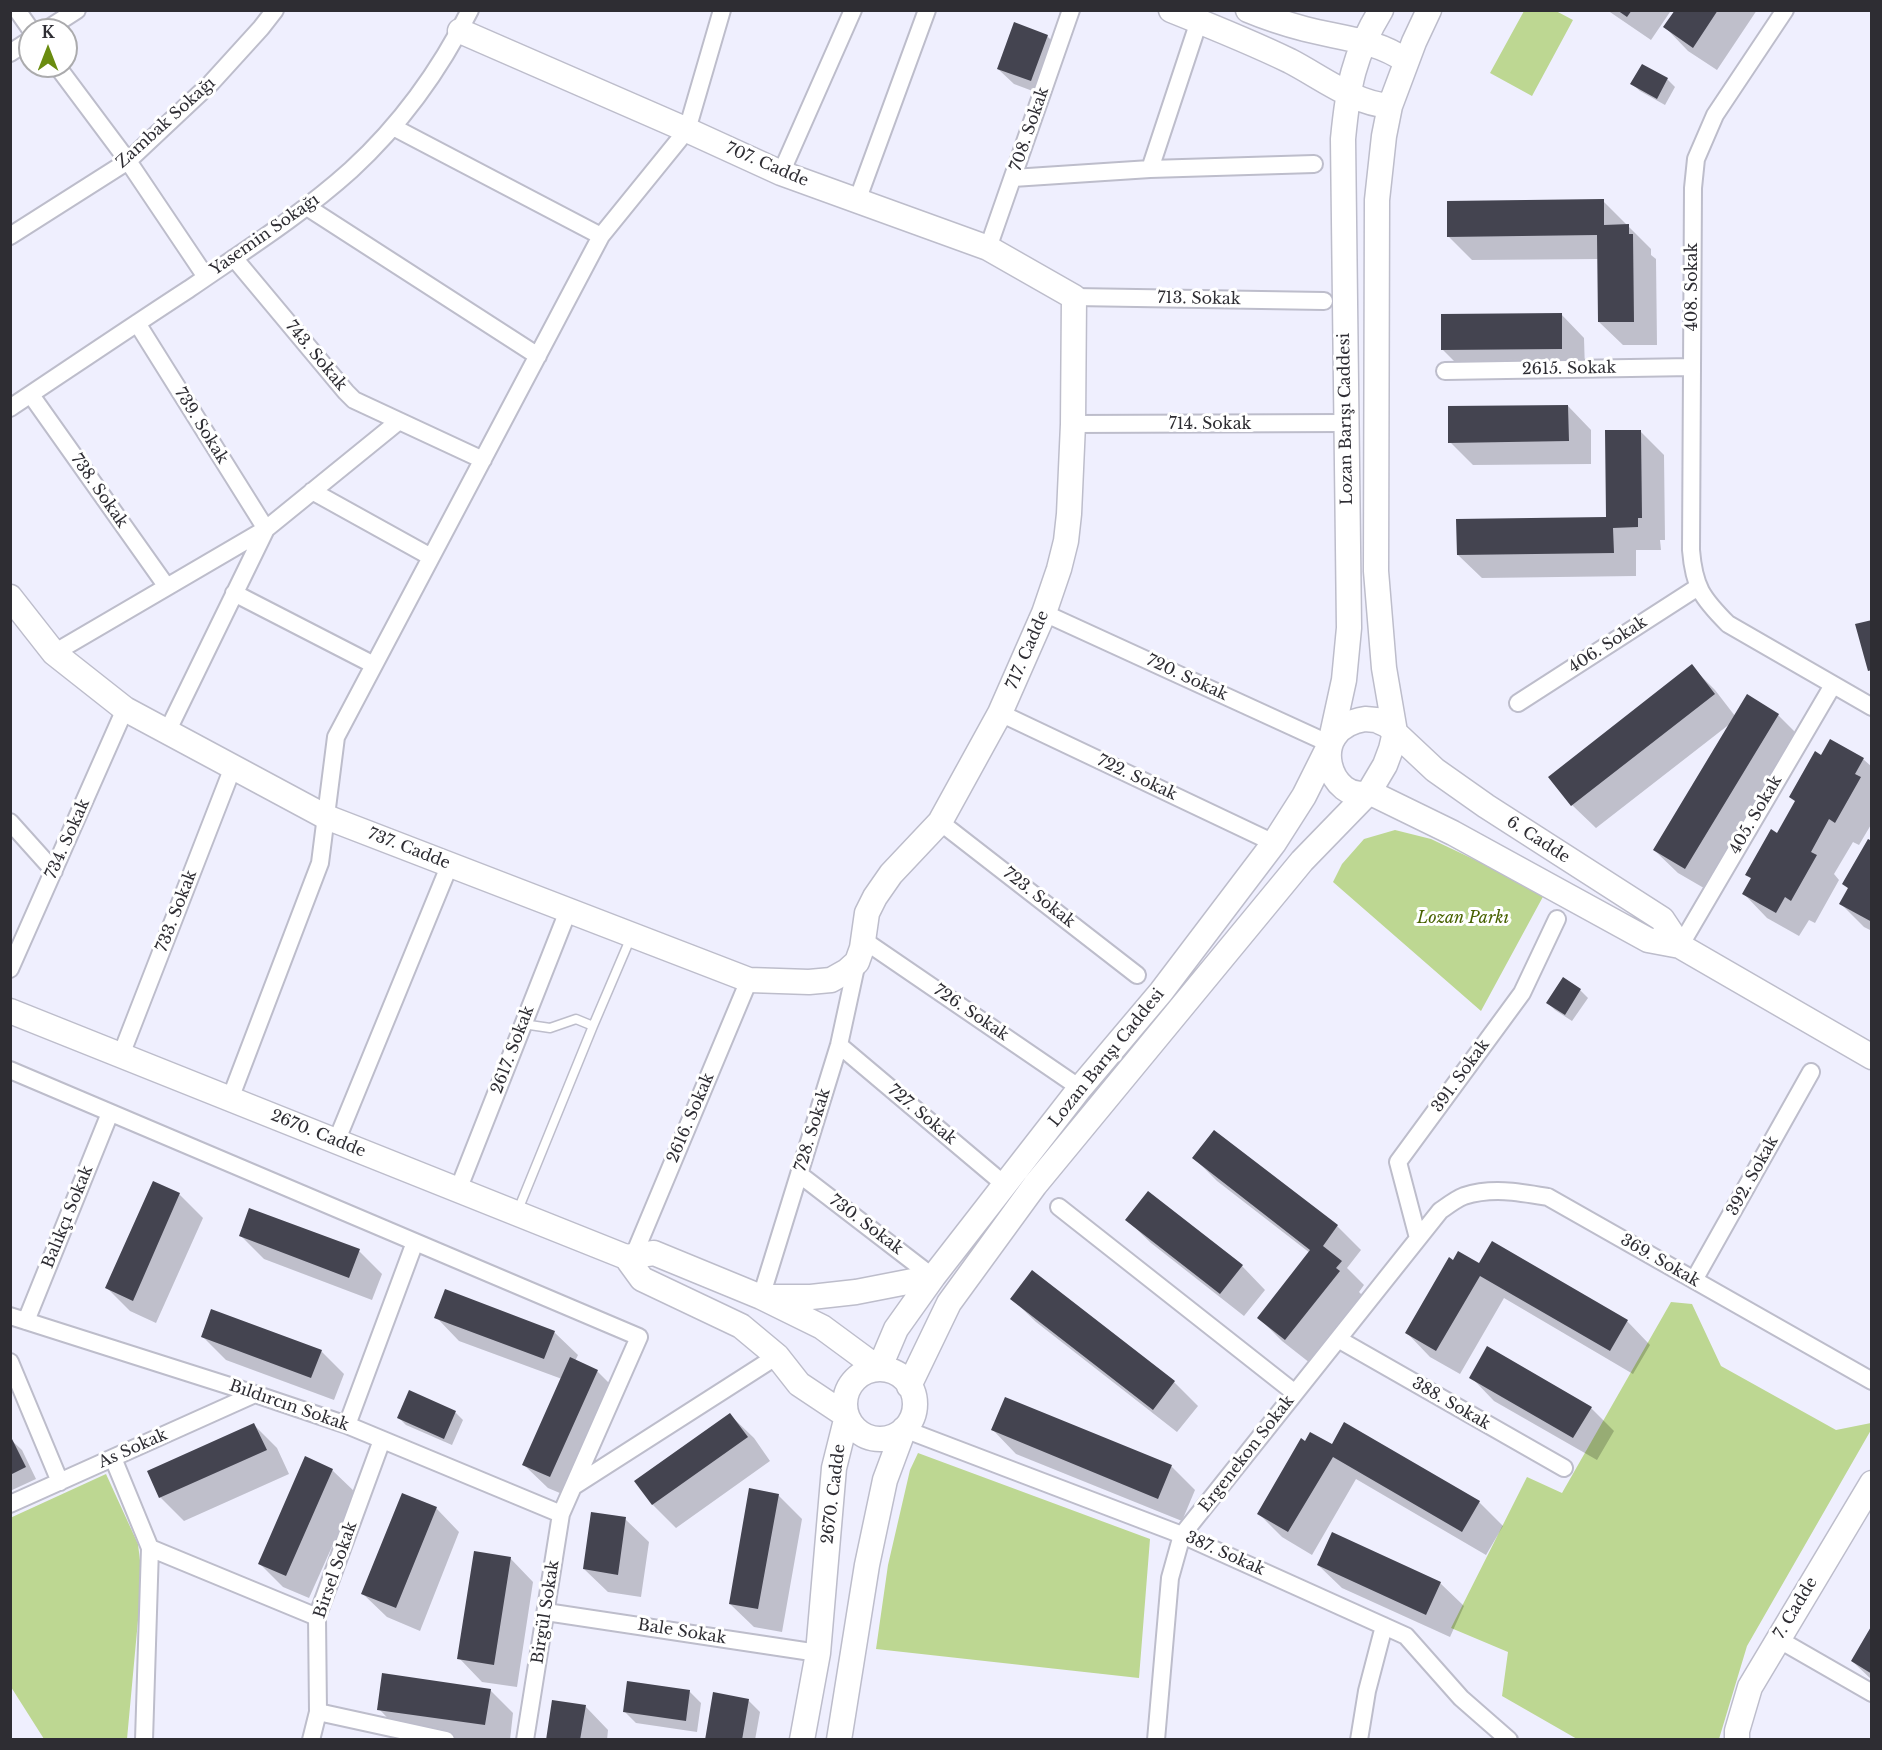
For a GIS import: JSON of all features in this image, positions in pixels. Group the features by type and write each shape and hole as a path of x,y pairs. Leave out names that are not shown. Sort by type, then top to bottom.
{"main road":[{"path":"1171,10 1223,30 1289,61 1360,100 1390,106"},
{"path":"1248,10 1305,29 1382,47 1406,61"},
{"name":"Lozan Barışı Caddesi","path":"1369,792 1363,794 1342,786 1334,777 1329,766 1328,755 1344,680 1349,628 1343,139 1353,70 1364,42 1381,10"},
{"name":"Lozan Barışı Caddesi","path":"909,1386 949,1303 1035,1185 1302,861 1369,792 1385,765 1395,732 1384,669 1376,571 1377,201 1384,136 1390,106 1406,61 1429,10"},
{"name":"707. Cadde","path":"465,21 687,130 781,173 988,248 1074,297"},
{"name":"717. Cadde","path":"860,950 867,913 875,897 891,874 940,822 1000,713 1044,613 1059,569 1066,541 1069,514 1073,424 1074,297"},
{"name":"737. Cadde","path":"10,597 54,653 125,710 326,817 749,980 809,982 831,980 847,971 860,950"},
{"name":"Lozan Barışı Caddesi","path":"879,1369 896,1329 933,1277 1080,1088 1161,992 1274,843 1304,796 1336,734 1354,720 1365,719 1387,724 1395,732"},
{"name":"6. Cadde","path":"1395,732 1435,770 1486,806 1662,919 1680,946"},
{"name":"6. Cadde","path":"1369,792 1454,833 1648,940 1680,946 1872,1058"},
{"name":"2670. Cadde","path":"10,1011 629,1257 654,1253 761,1297 822,1327 879,1369"},
{"name":"2670. Cadde","path":"629,1257 642,1279 741,1326 777,1356 800,1384 847,1416 834,1468 818,1653 802,1740"},
{"path":"761,1297 811,1297 856,1292 933,1277"},
{"path":"838,1740 867,1565 885,1480 915,1405 909,1386 891,1371 879,1369 868,1371 851,1384 846,1394 847,1416 860,1433 870,1438 882,1439 892,1437 904,1429"},
{"name":"7. Cadde","path":"1737,1740 1737,1731 1750,1687 1872,1483"}],"street":[{"name":"Zambak Sokağı","path":"10,236 128,161 211,83 275,10"},
{"path":"230,1099 320,863 336,736 601,236 687,130 722,10"},
{"path":"781,173 853,10"},
{"path":"857,201 927,10"},
{"name":"708. Sokak","path":"988,248 1071,10"},
{"name":"408. Sokak","path":"1698,588 1693,571 1691,550 1693,188 1696,159 1714,115 1785,10"},
{"name":"Yasemin Sokağı","path":"10,408 234,258 307,207 351,170 393,127 430,80 465,21"},
{"path":"1150,169 1199,21"},
{"path":"66,78 128,161 206,277"},
{"path":"393,127 601,236"},
{"path":"1013,178 1150,169 1314,164"},
{"path":"307,207 538,356"},
{"name":"743. Sokak","path":"234,258 346,392 362,404 483,460"},
{"name":"713. Sokak","path":"1074,297 1324,301"},
{"name":"739. Sokak","path":"137,323 266,529"},
{"name":"2615. Sokak","path":"1445,371 1692,367"},
{"name":"738. Sokak","path":"31,395 167,587"},
{"path":"54,653 266,529 399,421"},
{"name":"714. Sokak","path":"1073,424 1346,423"},
{"path":"312,491 431,557"},
{"path":"167,732 266,529"},
{"path":"1698,588 1710,606 1728,624 1872,707"},
{"name":"406. Sokak","path":"1518,702 1698,588"},
{"path":"234,594 374,665"},
{"name":"720. Sokak","path":"1044,613 1330,744"},
{"name":"405. Sokak","path":"1680,946 1833,685"},
{"name":"734. Sokak","path":"10,969 125,710"},
{"name":"722. Sokak","path":"1000,713 1274,843"},
{"name":"733. Sokak","path":"121,1055 233,767"},
{"path":"10,822 54,871"},
{"name":"723. Sokak","path":"940,822 1137,975"},
{"path":"336,1142 450,864"},
{"name":"2617. Sokak","path":"458,1190 568,910"},
{"name":"391. Sokak","path":"1418,1238 1398,1162 1522,993 1557,919"},
{"name":"728. Sokak","path":"761,1297 839,1045 860,950"},
{"name":"726. Sokak","path":"860,950 1080,1088"},
{"name":"2616. Sokak","path":"629,1257 749,980"},
{"name":"727. Sokak","path":"839,1045 1005,1185"},
{"path":"10,1070 415,1242 347,1425"},
{"name":"392. Sokak","path":"1694,1280 1811,1072"},
{"name":"Balıkçı Sokak","path":"18,1318 110,1113"},
{"name":"730. Sokak","path":"799,1174 933,1277"},
{"name":"369. Sokak","path":"1440,1210 1462,1197 1489,1190 1548,1197 1872,1381"},
{"path":"1059,1207 1295,1393"},
{"name":"Ergenekon Sokak","path":"1156,1740 1170,1578 1182,1535 1440,1210"},
{"name":"Birgül Sokak","path":"415,1242 639,1337 561,1514 525,1740"},
{"name":"Bıldırcın Sokak","path":"18,1318 347,1425 561,1514"},
{"name":"388. Sokak","path":"1338,1339 1564,1468"},
{"path":"574,1486 777,1356"},
{"path":"10,1362 60,1482"},
{"name":"As Sokak","path":"10,1504 255,1394"},
{"name":"387. Sokak","path":"904,1429 1182,1535 1406,1636 1461,1698 1509,1740"},
{"name":"Birsel Sokak","path":"311,1740 318,1712 317,1617 382,1440"},
{"path":"113,1458 150,1548 144,1740"},
{"path":"150,1548 317,1617"},
{"name":"Bale Sokak","path":"546,1612 818,1653"},
{"path":"1359,1740 1367,1691 1384,1626"},
{"path":"1778,1640 1872,1694"},
{"path":"318,1712 446,1740"}],"lane":[{"path":"517,1214 632,935"},
{"path":"523,1024 550,1028 576,1019 593,1026"}],"green space":[{"path":"1524,11 1556,11 1573,20 1532,96 1490,73"},
{"name":"Lozan Parkı","path":"1395,830 1431,839 1545,893 1481,1011 1333,882 1342,864 1364,839"},
{"path":"1671,1302 1692,1304 1721,1366 1836,1430 1871,1423 1871,1430 1747,1646 1719,1739 1577,1739 1502,1696 1508,1652 1451,1628 1527,1477 1562,1493"},
{"path":"918,1453 1150,1539 1139,1678 876,1649 888,1565 910,1470"},
{"path":"106,1474 138,1544 142,1577 127,1739 44,1739 11,1687 10,1518"}],"building":[{"path":"1617,10 1632,10 1627,17"},
{"path":"1675,10 1718,10 1693,48 1663,27"},
{"path":"1014,22 1048,35 1031,81 997,69"},
{"path":"1642,64 1668,78 1657,99 1630,84"},
{"path":"1604,199 1604,225 1629,224 1629,234 1633,234 1634,322 1598,322 1597,235 1447,237 1447,201"},
{"path":"1562,313 1562,349 1441,350 1441,314"},
{"path":"1568,405 1569,441 1448,443 1448,406"},
{"path":"1605,430 1641,430 1642,518 1638,518 1638,527 1613,528 1614,553 1457,555 1456,519 1606,517"},
{"path":"1872,620 1872,670 1868,671 1855,624"},
{"path":"1692,664 1715,694 1571,806 1548,777"},
{"path":"1747,694 1779,714 1685,869 1653,850"},
{"path":"1830,739 1864,758 1855,774 1861,777 1835,823 1829,819 1811,852 1817,855 1791,901 1785,897 1776,913 1742,894 1751,878 1745,875 1771,829 1777,833 1795,801 1789,797 1815,751 1821,755"},
{"path":"1868,839 1872,841 1872,922 1839,904 1848,888 1842,884"},
{"path":"1563,977 1581,989 1565,1015 1546,1003"},
{"path":"1214,1130 1338,1225 1323,1246 1342,1261 1336,1268 1340,1271 1285,1340 1257,1318 1310,1250 1192,1158"},
{"path":"153,1181 180,1193 133,1301 105,1288"},
{"path":"1148,1191 1243,1265 1220,1294 1125,1220"},
{"path":"249,1208 360,1249 349,1278 239,1236"},
{"path":"1492,1241 1628,1320 1610,1351 1480,1276 1436,1351 1405,1333 1449,1257 1453,1260 1458,1251 1479,1263"},
{"path":"1032,1270 1175,1381 1153,1410 1010,1299"},
{"path":"445,1289 555,1331 544,1359 434,1318"},
{"path":"211,1309 322,1350 311,1378 201,1337"},
{"path":"1487,1346 1592,1407 1573,1438 1469,1378"},
{"path":"570,1357 598,1370 550,1477 522,1465"},
{"path":"409,1390 456,1411 444,1439 397,1418"},
{"path":"1005,1397 1172,1465 1158,1499 991,1430"},
{"path":"730,1413 748,1437 652,1505 634,1481"},
{"path":"1344,1422 1480,1501 1462,1532 1333,1457 1288,1532 1257,1514 1301,1438 1305,1441 1310,1432 1332,1444"},
{"path":"254,1423 267,1450 159,1498 147,1471"},
{"path":"10,1435 26,1467 10,1475"},
{"path":"305,1456 333,1469 286,1576 258,1564"},
{"path":"749,1488 779,1494 758,1609 729,1604"},
{"path":"402,1493 437,1507 396,1608 361,1594"},
{"path":"591,1512 626,1517 618,1575 583,1569"},
{"path":"1332,1532 1441,1582 1426,1615 1317,1565"},
{"path":"474,1551 511,1557 494,1665 457,1659"},
{"path":"1872,1625 1872,1674 1851,1661"},
{"path":"382,1673 491,1689 485,1725 377,1710"},
{"path":"627,1681 690,1690 686,1721 623,1712"},
{"path":"713,1692 749,1699 742,1740 705,1740"},
{"path":"552,1700 586,1705 580,1740 546,1740"}]}
